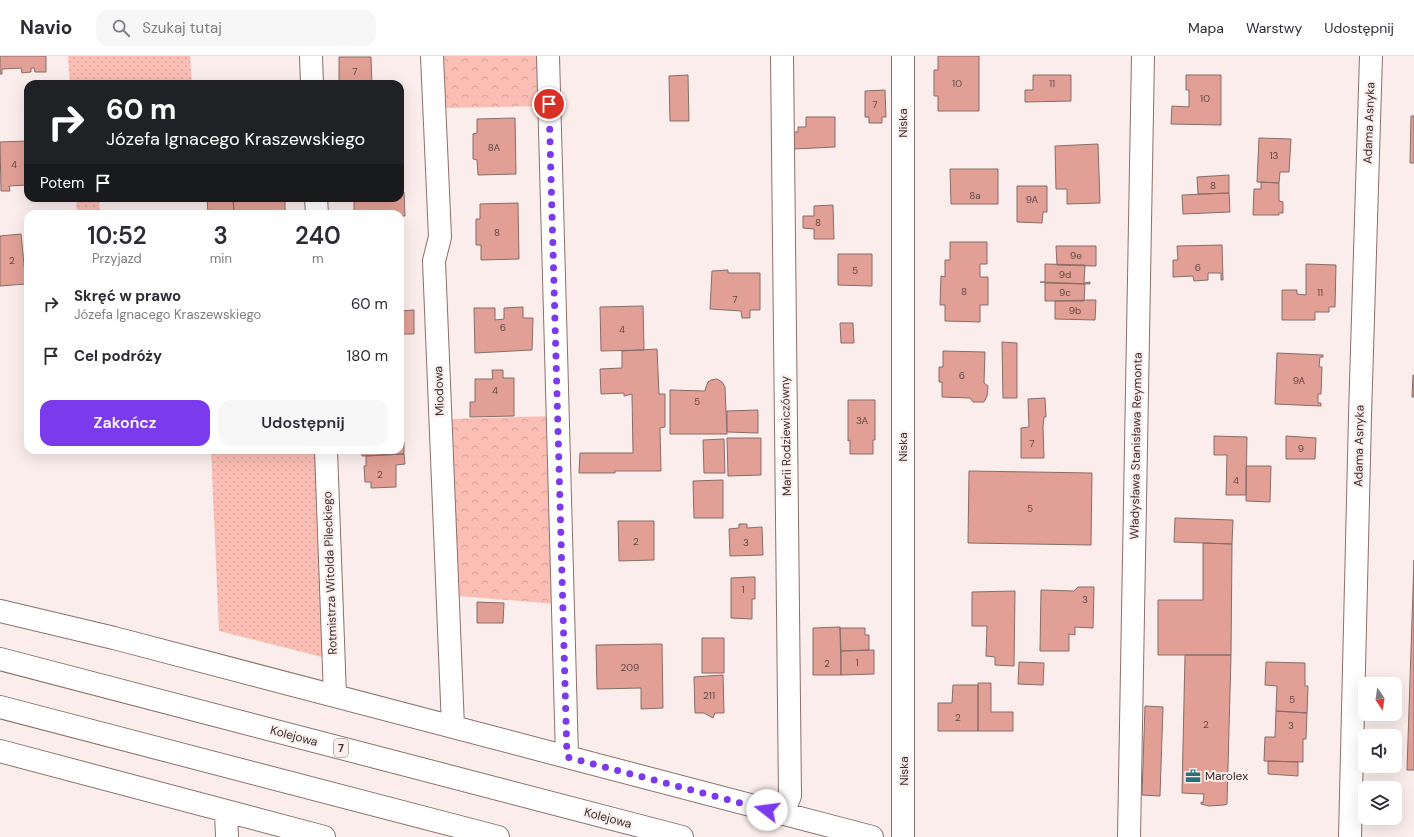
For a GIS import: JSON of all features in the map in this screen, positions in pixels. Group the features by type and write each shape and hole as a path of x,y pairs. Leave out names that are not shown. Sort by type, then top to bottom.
{"main road":[{"path":"311,56 312,80"},
{"name":"Miodowa","path":"432,56 440,237 434,261 453,727"},
{"path":"548,56 567,757"},
{"name":"Marii Rodziewiczówny","path":"782,56 790,796 782,814"},
{"name":"Niska","path":"903,56 903,837"},
{"name":"Władysława Stanisława Reymonta","path":"1129,837 1143,56"},
{"name":"Adama Asnyka","path":"1350,837 1360,408 1371,56"},
{"name":"Rotmistrza Witolda Pileckiego","path":"326,454 335,696"},
{"path":"0,611 114,638 872,837"},
{"name":"Kolejowa","path":"0,659 682,837"},
{"path":"0,707 498,837"},
{"path":"0,751 324,837"},
{"path":"226,811 227,837"}],"green space":[{"path":"68,56 190,56 192,80 70,80"},
{"path":"440,56 542,56 543,106 442,108"},
{"path":"76,202 99,202 100,210 77,210"},
{"path":"552,416 556,604 457,596 451,419"},
{"path":"211,454 318,454 326,658 219,631"}],"building":[{"path":"0,56 46,56 46,72 35,72 34,68 31,68 31,72 22,73 21,68 2,69 2,74 0,74"},
{"path":"938,56 979,56 979,111 938,111 938,96 934,96 934,70 938,70"},
{"path":"339,57 371,57 372,80 339,80"},
{"path":"688,75 689,121 670,121 669,76"},
{"path":"1033,75 1071,75 1071,101 1025,102 1025,90 1033,90"},
{"path":"1186,75 1221,75 1221,125 1171,124 1172,106 1189,107 1189,90 1186,90"},
{"path":"885,90 886,117 882,117 882,123 869,123 869,117 865,117 865,91"},
{"path":"1411,116 1414,116 1414,163 1410,163"},
{"path":"806,117 835,117 835,147 794,149 794,132 798,132 798,127 806,127"},
{"path":"515,118 516,174 478,175 477,160 473,159 473,134 477,133 477,119"},
{"path":"1259,138 1291,139 1289,172 1280,172 1279,183 1257,182"},
{"path":"24,141 24,185 9,186 10,191 1,191 0,142"},
{"path":"1098,144 1100,203 1067,204 1067,189 1056,189 1055,146"},
{"path":"950,169 998,169 998,204 951,204"},
{"path":"1229,175 1229,193 1198,194 1197,177"},
{"path":"1261,182 1279,183 1279,201 1283,202 1283,213 1279,213 1279,215 1253,215 1254,189 1261,189"},
{"path":"1017,186 1047,186 1047,212 1043,212 1042,223 1017,222"},
{"path":"404,192 405,216 404,210 354,210 354,202 404,202"},
{"path":"1229,193 1230,212 1183,214 1182,195"},
{"path":"207,202 233,202 234,210 208,210"},
{"path":"233,202 285,202 285,210 234,210"},
{"path":"518,203 519,259 481,260 481,245 476,245 476,219 480,219 480,204"},
{"path":"833,205 834,239 814,239 814,229 803,228 803,216 814,216 814,206"},
{"path":"21,234 24,264 24,284 0,286 0,236"},
{"path":"950,242 987,242 987,264 980,264 980,277 988,277 988,305 980,305 980,322 945,321 945,305 940,305 941,276 945,277 945,260 950,260"},
{"path":"1222,245 1223,280 1221,280 1221,273 1208,273 1208,280 1194,281 1193,276 1173,277 1173,260 1178,260 1177,246"},
{"path":"1056,246 1096,246 1096,266 1057,265"},
{"path":"838,254 872,254 872,286 838,285"},
{"path":"1045,264 1085,265 1084,283 1090,282 1090,284 1040,282 1045,282"},
{"path":"1306,264 1336,265 1335,307 1329,307 1329,312 1315,312 1315,320 1282,320 1282,290 1297,290 1297,294 1306,295"},
{"path":"728,270 728,273 760,273 760,310 750,310 750,318 742,318 741,311 710,309 712,271"},
{"path":"1045,283 1085,284 1084,301 1045,301"},
{"path":"1096,300 1095,320 1055,319 1055,301"},
{"path":"643,306 644,350 601,351 600,307"},
{"path":"523,307 523,318 533,318 532,350 475,353 474,308 495,308 495,320 504,319 504,308"},
{"path":"414,310 414,334 404,334 404,311"},
{"path":"840,323 853,323 854,343 841,343"},
{"path":"1002,342 1017,343 1017,398 1003,398"},
{"path":"657,349 659,394 665,394 665,427 660,428 661,471 579,473 580,453 633,453 632,394 624,396 624,393 601,394 600,369 622,368 622,351"},
{"path":"943,351 985,352 984,383 988,386 987,396 984,402 973,402 970,398 942,397 942,382 939,382 939,367 943,367"},
{"path":"1277,353 1323,355 1323,357 1320,357 1319,367 1322,367 1321,394 1318,394 1318,403 1321,403 1321,406 1275,404"},
{"path":"492,370 503,370 503,378 514,378 514,416 470,417 470,402 475,402 475,379 493,379"},
{"path":"1413,375 1414,397 1412,397"},
{"path":"717,379 722,382 725,387 727,434 670,434 670,390 705,391 708,382"},
{"path":"1045,398 1046,417 1044,417 1043,427 1044,458 1021,458 1021,428 1029,427 1028,399"},
{"path":"848,400 875,400 875,440 873,440 873,454 850,454 850,440 848,441"},
{"path":"758,410 758,433 727,432 727,411"},
{"path":"1214,436 1247,437 1246,495 1226,495 1227,455 1214,455"},
{"path":"1286,436 1316,438 1315,459 1286,459"},
{"path":"727,438 761,438 761,475 728,476"},
{"path":"724,439 725,473 704,473 703,440"},
{"path":"362,454 404,454 362,456"},
{"path":"404,454 405,464 396,465 396,487 371,488 371,482 365,482 364,466 366,466 366,456"},
{"path":"1246,466 1271,466 1270,502 1246,501"},
{"path":"969,471 1092,473 1091,545 968,543"},
{"path":"723,480 723,518 694,518 693,481"},
{"path":"1175,518 1233,520 1232,544 1174,542"},
{"path":"618,521 654,521 654,560 619,561"},
{"path":"739,524 747,524 747,528 762,527 763,555 730,556 729,529 739,528"},
{"path":"1203,543 1232,544 1231,655 1158,655 1158,600 1203,600"},
{"path":"1414,560 1414,770 1407,770"},
{"path":"755,577 755,599 752,599 752,619 731,618 731,578"},
{"path":"1078,587 1094,587 1093,628 1075,627 1075,635 1069,634 1069,651 1040,651 1041,590 1074,591"},
{"path":"1015,591 1014,666 995,665 995,657 986,656 987,626 972,626 972,592"},
{"path":"477,602 504,603 503,623 477,623"},
{"path":"840,627 841,675 813,675 813,628"},
{"path":"840,628 865,628 865,635 869,635 869,650 841,651"},
{"path":"702,638 724,638 724,673 702,673"},
{"path":"662,644 663,708 641,709 641,688 597,689 596,645"},
{"path":"874,650 874,674 841,675 841,651"},
{"path":"1185,655 1231,655 1227,804 1224,805 1209,806 1201,804 1201,802 1203,803 1204,794 1182,793"},
{"path":"1019,662 1044,663 1043,685 1018,684"},
{"path":"1266,662 1305,663 1305,686 1308,686 1307,713 1276,711 1277,686 1265,685"},
{"path":"723,675 724,713 715,713 713,718 704,713 695,713 694,677"},
{"path":"978,683 991,683 991,712 1013,712 1013,731 978,731"},
{"path":"953,685 978,685 978,731 938,731 938,703 952,703"},
{"path":"1145,706 1163,707 1160,796 1142,795"},
{"path":"1276,711 1307,713 1306,739 1303,739 1303,762 1264,761 1265,737 1275,737"},
{"path":"1268,761 1298,762 1298,776 1268,774"}],"place":[{"name":"Marolex","path":"1193,776"}],"route":[{"path":"549,104 567,757 767,810"}]}
